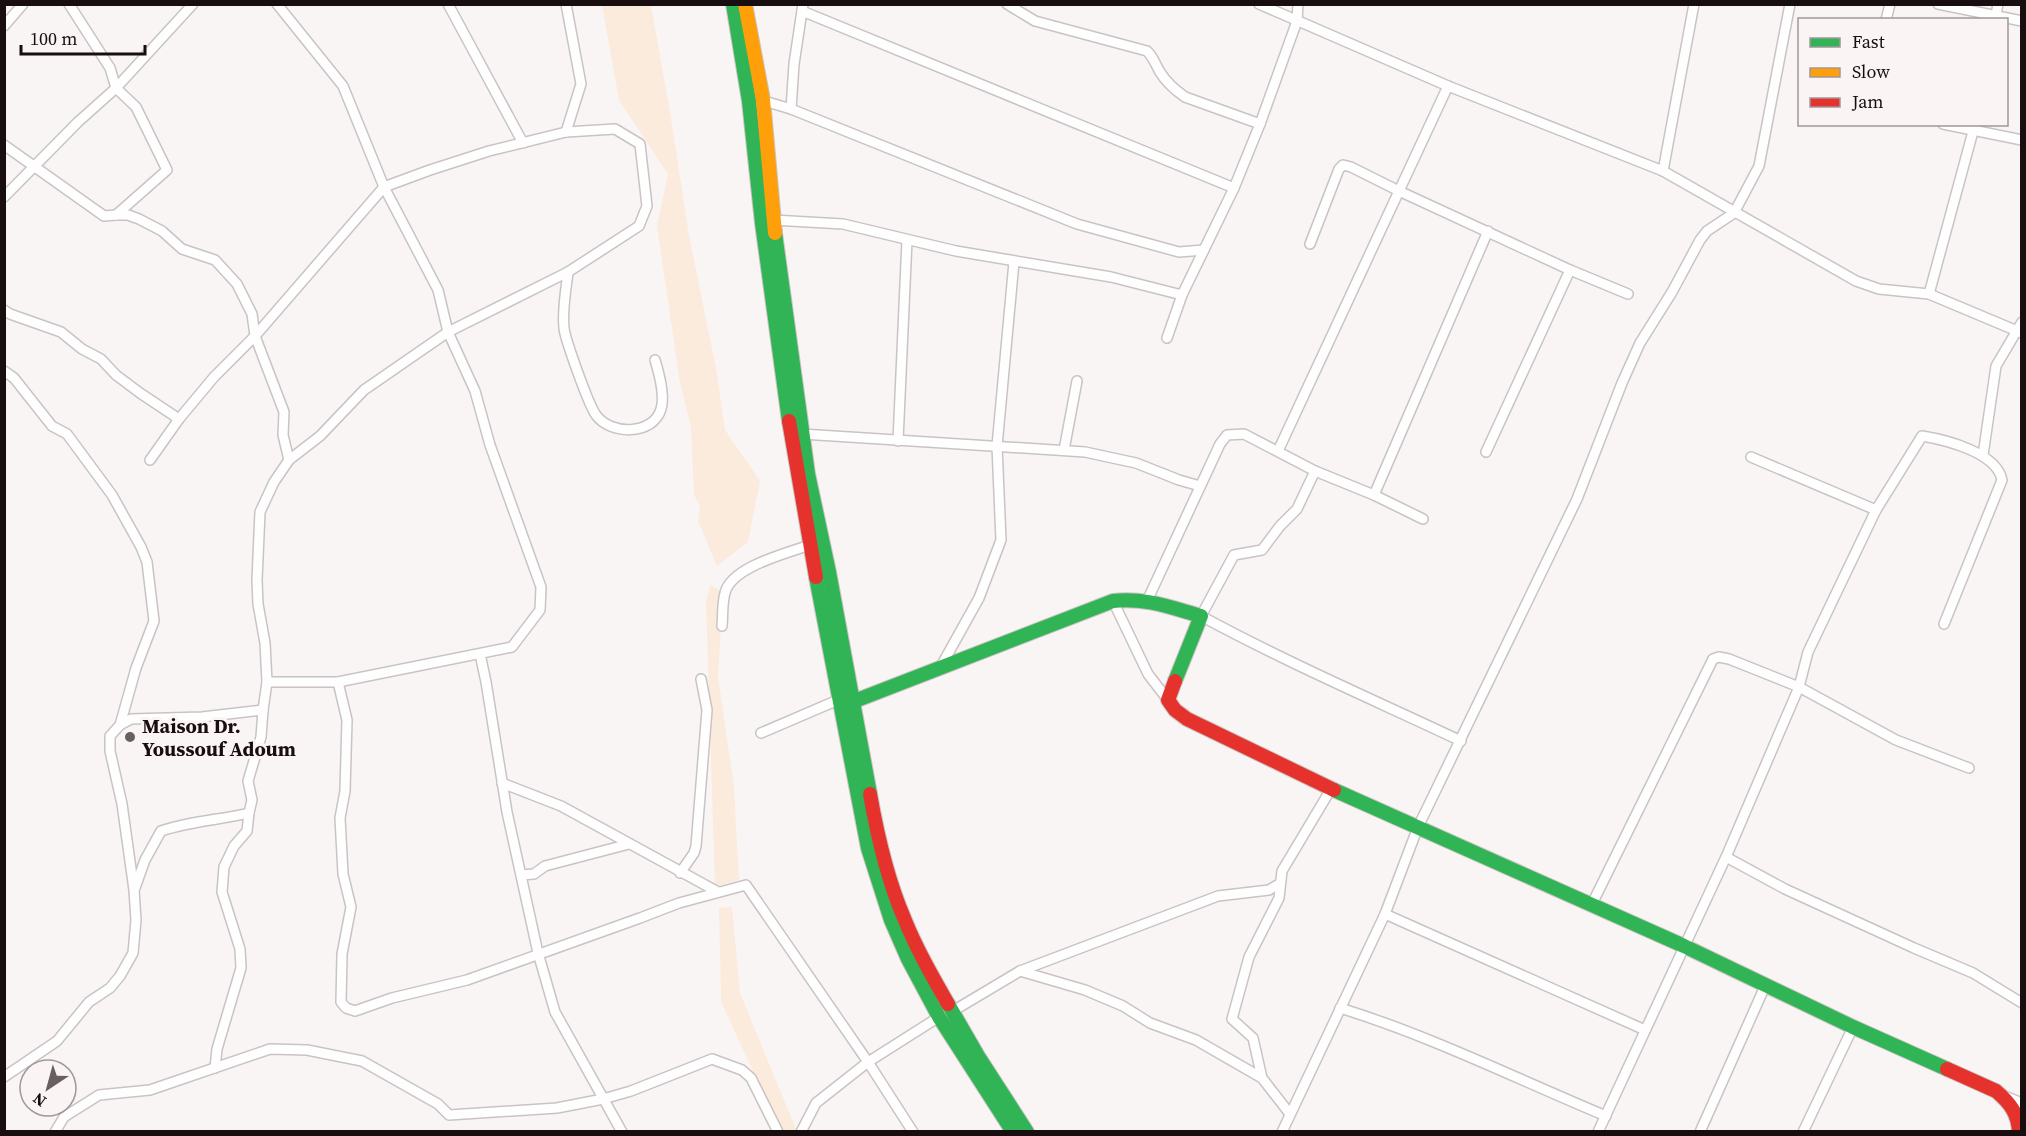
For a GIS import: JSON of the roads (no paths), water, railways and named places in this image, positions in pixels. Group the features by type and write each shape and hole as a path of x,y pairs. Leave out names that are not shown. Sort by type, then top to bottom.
{"street":[{"path":"4,26 23,4"},
{"path":"69,4 110,68 116,88 136,106 167,171 116,215"},
{"path":"4,197 78,122 116,88 193,4"},
{"path":"267,682 338,682 512,647 540,610 542,587 490,445 475,391 448,332 438,290 384,187 344,86 277,4"},
{"path":"448,4 523,143"},
{"path":"566,4 580,84 566,132"},
{"path":"733,4 756,100 762,224 778,344 810,545 876,829 903,917 922,958 978,1056 1027,1131"},
{"path":"745,4 802,434 829,572 856,790 878,882 908,959 939,1017 1013,1131"},
{"path":"1007,4 1035,21 1147,51 1155,59 1158,70 1175,90 1185,97 1260,124"},
{"path":"1259,4 1448,86 1663,171 1856,281 1879,289 1929,294 2019,332"},
{"path":"1167,338 1182,295 1234,188 1260,124 1298,21 1298,4"},
{"path":"1663,171 1694,4"},
{"path":"1282,1131 1385,914 1418,827 1577,499 1640,343 1672,292 1700,240 1707,231 1734,213 1759,166 1790,4"},
{"path":"1938,4 1995,18 1998,4"},
{"path":"791,109 794,64 802,8 1234,188"},
{"path":"1278,451 1448,86"},
{"path":"756,100 791,109 1077,224 1179,252 1204,250"},
{"path":"1959,126 2022,140"},
{"path":"1929,294 1975,128"},
{"path":"150,460 179,419 214,377 255,336 384,187 440,167 566,132 615,129 640,144 647,207 639,226 568,272 448,332 364,390 327,429 289,460 274,482 260,512 257,580 267,682 261,737 248,781 252,800 247,831 234,846 224,867 222,892 240,949 241,968 217,1049 215,1068"},
{"path":"4,145 104,216 128,215 139,219 162,231 182,249 215,260 237,284 252,314 255,336 284,412 283,435 289,460"},
{"path":"1310,244 1339,169 1343,165 1570,270 1628,294"},
{"path":"773,220 843,224 1014,262 1111,277 1182,295"},
{"path":"1374,495 1488,231"},
{"path":"898,441 907,240"},
{"path":"940,668 979,598 1000,540 997,446 1014,262"},
{"path":"1486,452 1570,270"},
{"path":"568,272 564,334 596,415 608,425 620,429 644,429 651,424 662,408 661,380 655,360"},
{"path":"4,310 61,332 82,349 101,359 140,393 179,419"},
{"path":"1983,455 1996,366 2019,332 2022,322"},
{"path":"4,371 14,378 52,426 67,434 112,495 147,562 154,621 143,647 120,725"},
{"path":"1064,450 1077,381"},
{"path":"802,434 1085,452 1136,463 1200,486"},
{"path":"1147,602 1220,444 1227,435 1244,434 1315,471 1374,495 1423,519"},
{"path":"1598,1131 1726,857 1799,687 1808,652 1876,510 1922,436 1935,438 1983,455 1997,466 2002,480 1944,624"},
{"path":"1751,457 1876,510"},
{"path":"1168,700 1202,616 1234,555 1262,550 1280,526 1297,509 1315,471"},
{"path":"722,626 725,591 739,573 810,545"},
{"path":"761,732 940,668 1122,599 1147,602 1202,616 1276,656 1340,683 1461,741"},
{"path":"1113,601 1148,674 1175,710 1187,719 1331,789 1684,946 1853,1027 2022,1103"},
{"path":"480,654 502,783 521,875 538,953 555,1012 622,1131"},
{"path":"1591,906 1713,659 1719,657 1729,659 1799,687 1896,740 1969,768"},
{"path":"680,873 694,853 696,846 706,710 701,679"},
{"path":"338,682 347,720 346,780 340,818 344,874 351,907 342,954 341,1002 346,1008 355,1011 467,980 657,910 746,885 913,1131"},
{"path":"4,1077 57,1041 89,1002 110,988 133,953 136,937 134,890 122,804 110,751 110,736 120,725 131,719 202,717 263,710"},
{"path":"502,783 561,806 718,892"},
{"path":"1262,1078 1253,1038 1232,1019 1248,957 1279,898 1282,871 1331,789"},
{"path":"134,890 145,860 161,831 181,824 219,820 249,813"},
{"path":"521,875 534,874 545,866 629,844"},
{"path":"1726,857 1785,889 1973,973 2022,1003"},
{"path":"801,1131 816,1103 868,1062 939,1017 1020,971 1218,896 1269,890 1279,884"},
{"path":"1385,914 1646,1030"},
{"path":"1020,971 1085,990 1123,1006 1150,1023 1196,1040 1262,1078 1290,1114"},
{"path":"1700,1131 1766,984"},
{"path":"1340,1008 1378,1020 1464,1054 1605,1116"},
{"path":"1803,1131 1853,1027"},
{"path":"55,1131 64,1117 99,1095 150,1090 270,1048 307,1050 362,1061 438,1104 449,1115 557,1108 603,1099 632,1091 712,1059 736,1067 751,1078 778,1131"},
{"path":"2002,1095 2019,1115 2019,1131"}],"place":[{"name":"Maison Dr. Youssouf Adoum","path":"130,737"}]}
